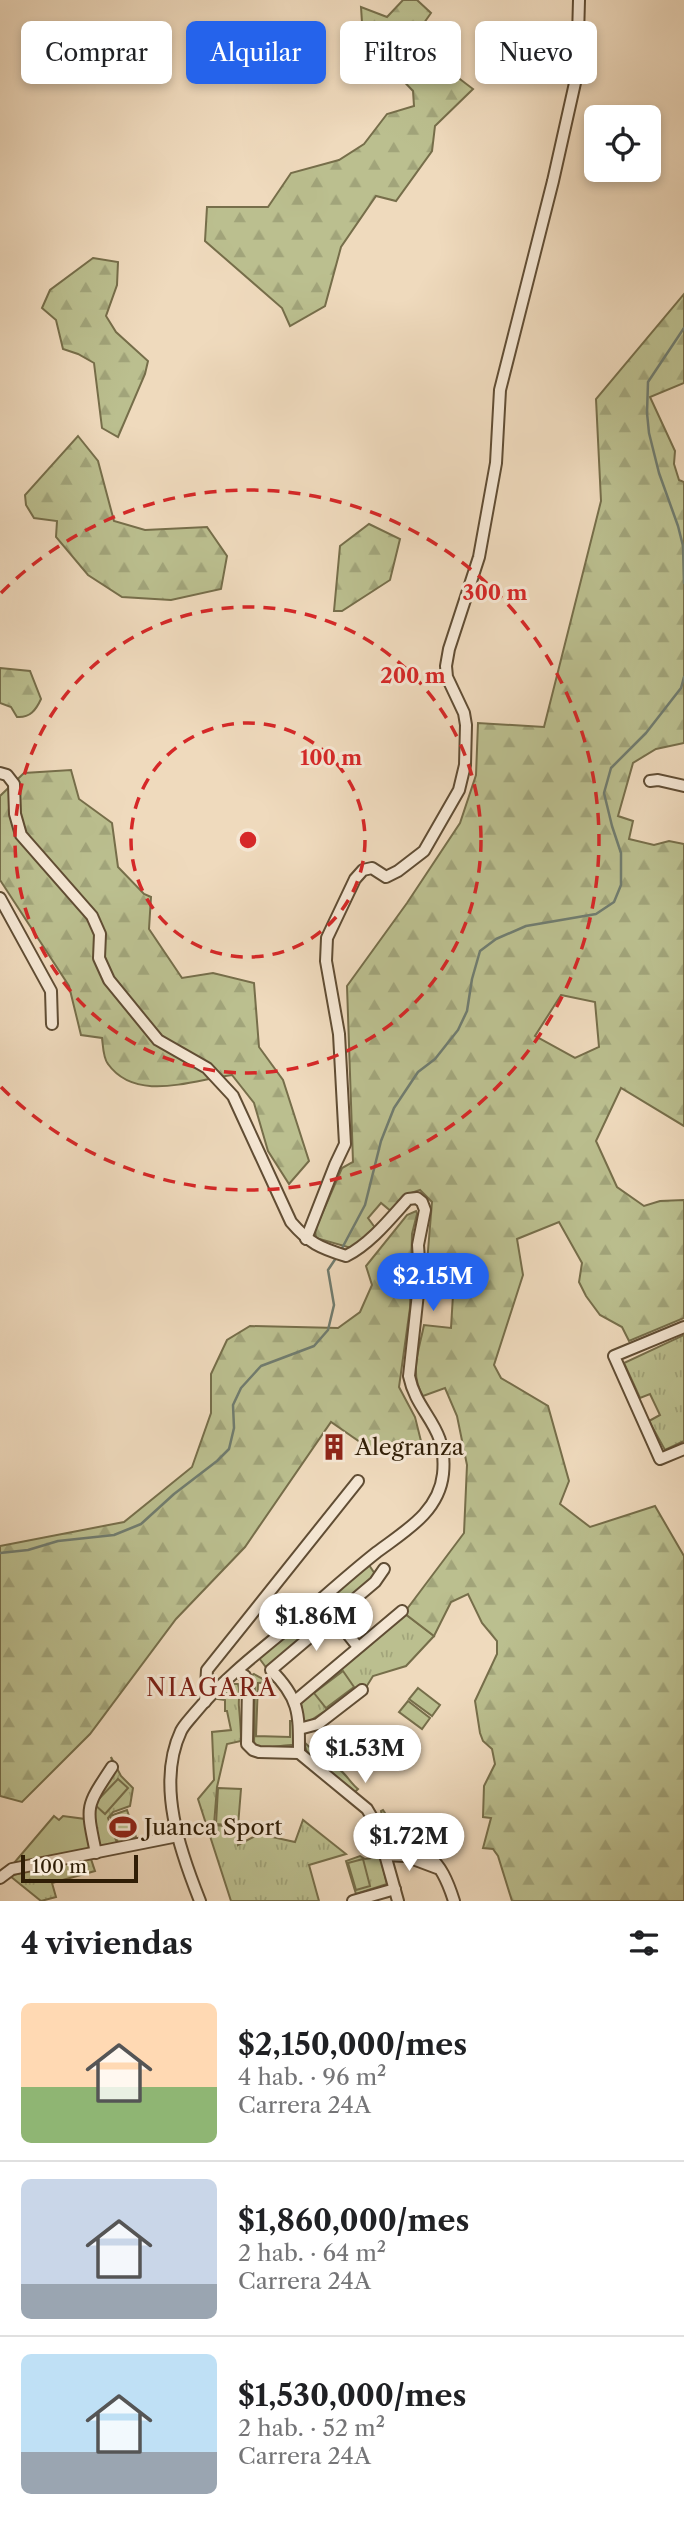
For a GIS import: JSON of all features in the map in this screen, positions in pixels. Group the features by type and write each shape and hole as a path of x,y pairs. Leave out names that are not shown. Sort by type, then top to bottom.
{"street":[{"path":"306,1239 345,1144 339,1034 326,961 327,939 355,878 363,870 372,868 386,877 424,851 459,790 466,753 466,725 464,713 447,677 446,666 479,557 496,463 500,390 577,74 579,0"},
{"path":"0,773 7,775 14,784 15,814 21,835 92,916 100,934 99,958 108,980 158,1040 207,1068 233,1096 291,1222 306,1239 318,1247 346,1256 367,1242 408,1199 417,1198 425,1210 418,1245 420,1275 409,1376 416,1397 438,1431 444,1457 438,1497 419,1520 375,1553 237,1671 205,1702 182,1730 172,1772 172,1802 178,1836 200,1901"},
{"path":"650,781 658,780 684,786"},
{"path":"0,898 51,991 52,1024"},
{"path":"684,1327 614,1356 660,1460 684,1448"},
{"path":"205,1702 208,1670 358,1480"},
{"path":"299,1753 299,1711 285,1684 271,1670 375,1582 384,1569"},
{"path":"327,1595 358,1647"},
{"path":"295,1701 402,1611"},
{"path":"237,1671 245,1676 248,1684 247,1744 259,1752 299,1753 367,1809 373,1818 398,1901"},
{"path":"299,1728 318,1724 362,1690"},
{"path":"96,1853 88,1809 112,1767"},
{"path":"1,1875 12,1869 178,1836"},
{"path":"383,1850 438,1868 454,1901"},
{"path":"353,1901 395,1889"}],"green space":[{"path":"403,0 417,0 431,13 425,21 362,21 361,7 387,17"},
{"path":"461,80 473,89 435,126 432,151 396,201 376,196 341,247 325,306 290,326 282,308 205,241 207,207 268,207 291,173 339,160 364,144 387,114 414,106 413,91 406,84 461,84"},
{"path":"93,258 118,262 117,285 106,316 116,332 148,361 118,437 102,428 94,363 63,349 56,320 42,308 50,290"},
{"path":"684,294 684,383 650,397 675,451 674,464 679,480 684,482 684,743 656,749 633,763 618,816 633,821 629,839 654,845 669,841 684,844 684,1126 621,1088 596,1141 617,1187 644,1206 660,1201 684,1200 684,1318 629,1341 622,1327 600,1315 586,1296 579,1282 582,1263 559,1222 517,1239 523,1275 494,1365 501,1378 548,1406 569,1481 560,1504 590,1527 655,1506 684,1556 684,1901 512,1901 498,1856 493,1849 483,1848 491,1818 483,1817 484,1786 495,1764 492,1749 483,1741 480,1733 475,1701 497,1654 497,1641 482,1623 468,1594 451,1602 434,1636 404,1613 464,1533 467,1465 457,1416 445,1388 423,1396 416,1370 424,1325 451,1328 455,1262 427,1263 432,1202 420,1190 408,1194 392,1212 381,1203 368,1218 376,1229 351,1248 316,1238 315,1230 342,1168 353,1162 347,986 460,823 476,775 478,723 544,727 601,501 596,399","holes":["561,995 595,1002 599,1047 575,1058 535,1036"]},
{"path":"78,436 98,461 114,521 145,530 207,527 227,556 221,589 171,600 122,597 88,575 56,537 57,521 34,518 26,505 25,495"},
{"path":"369,524 400,539 390,580 342,611 334,611 340,546"},
{"path":"0,668 30,671 41,699 29,715 17,717 11,707 0,703"},
{"path":"71,770 79,799 112,823 118,867 144,894 151,897 149,929 182,978 213,973 254,983 259,1047 283,1080 309,1161 289,1184 268,1151 254,1103 232,1075 165,1086 134,1083 120,1076 108,1064 102,1038 81,1035 69,986 0,880 0,796 24,773"},
{"path":"416,1211 412,1234 410,1308 399,1387 415,1417 423,1449 397,1446 370,1449 331,1422 245,1547 176,1619 90,1734 22,1802 0,1796 0,1546 124,1522 192,1467 211,1413 211,1374 227,1340 250,1326 338,1328 360,1312 372,1285 366,1266 407,1215"},
{"path":"684,1335 684,1441 665,1450 649,1421 660,1415 650,1394 640,1398 624,1363"},
{"path":"369,1565 375,1574 373,1581 341,1607 335,1600 335,1593"},
{"path":"325,1602 329,1603 334,1613 268,1670 259,1658"},
{"path":"404,1613 434,1636 406,1666 373,1676 365,1689 362,1686 304,1725 301,1703"},
{"path":"343,1671 354,1687 326,1708 314,1693"},
{"path":"254,1674 263,1679 269,1676 275,1679 273,1682 258,1683 256,1736 290,1737 290,1721 295,1721 296,1741 293,1745 254,1747"},
{"path":"234,1684 238,1684 239,1690 241,1741 227,1744 217,1787 214,1825 239,1827 238,1845 259,1834 295,1842 303,1820 346,1854 309,1865 319,1901 231,1901 198,1799 214,1780 212,1732 231,1730 225,1711 225,1700 218,1699"},
{"path":"418,1688 440,1705 432,1716 409,1699"},
{"path":"408,1701 430,1718 422,1729 399,1712"},
{"path":"391,1738 400,1747 379,1765 371,1755"},
{"path":"304,1742 329,1765 342,1772 358,1789 355,1792 307,1753"},
{"path":"111,1757 121,1776 133,1788 130,1806 113,1812 108,1818 117,1843 98,1847 93,1822 94,1805 114,1768"},
{"path":"118,1779 128,1788 105,1814 94,1804"},
{"path":"218,1788 241,1789 238,1826 216,1824"},
{"name":"Juanca Sport","path":"127,1810 136,1837 118,1843 110,1816"},
{"path":"383,1810 395,1828 390,1841 387,1840 381,1811"},
{"path":"54,1816 59,1820 63,1816 85,1819 92,1848 14,1863"},
{"path":"377,1844 387,1884 356,1894 346,1861 360,1856 365,1859 372,1858 370,1850"},
{"path":"91,1859 95,1871 52,1883 56,1897 41,1901 10,1876 33,1870"},
{"path":"363,1859 370,1886 356,1890 348,1863"}],"waterway":[{"path":"684,328 648,382 647,413 659,473 683,546 684,583"},
{"path":"340,1252 365,1205 381,1141 394,1108 418,1072 435,1059 458,1030 467,1011 480,951 496,939 526,926 596,914 614,902 621,885 621,853 604,793 611,768 646,733 681,688 684,677"},
{"path":"0,1553 28,1550 58,1541 114,1535 141,1524 217,1461 229,1449 234,1428 233,1405 241,1388 261,1366 314,1346 328,1330 334,1305 328,1270 336,1258"}],"place":[{"name":"Alegranza","path":"334,1447"},
{"name":"Juanca Sport","path":"123,1827"}],"district":[{"name":"NIAGARA","path":"212,1687"}]}
